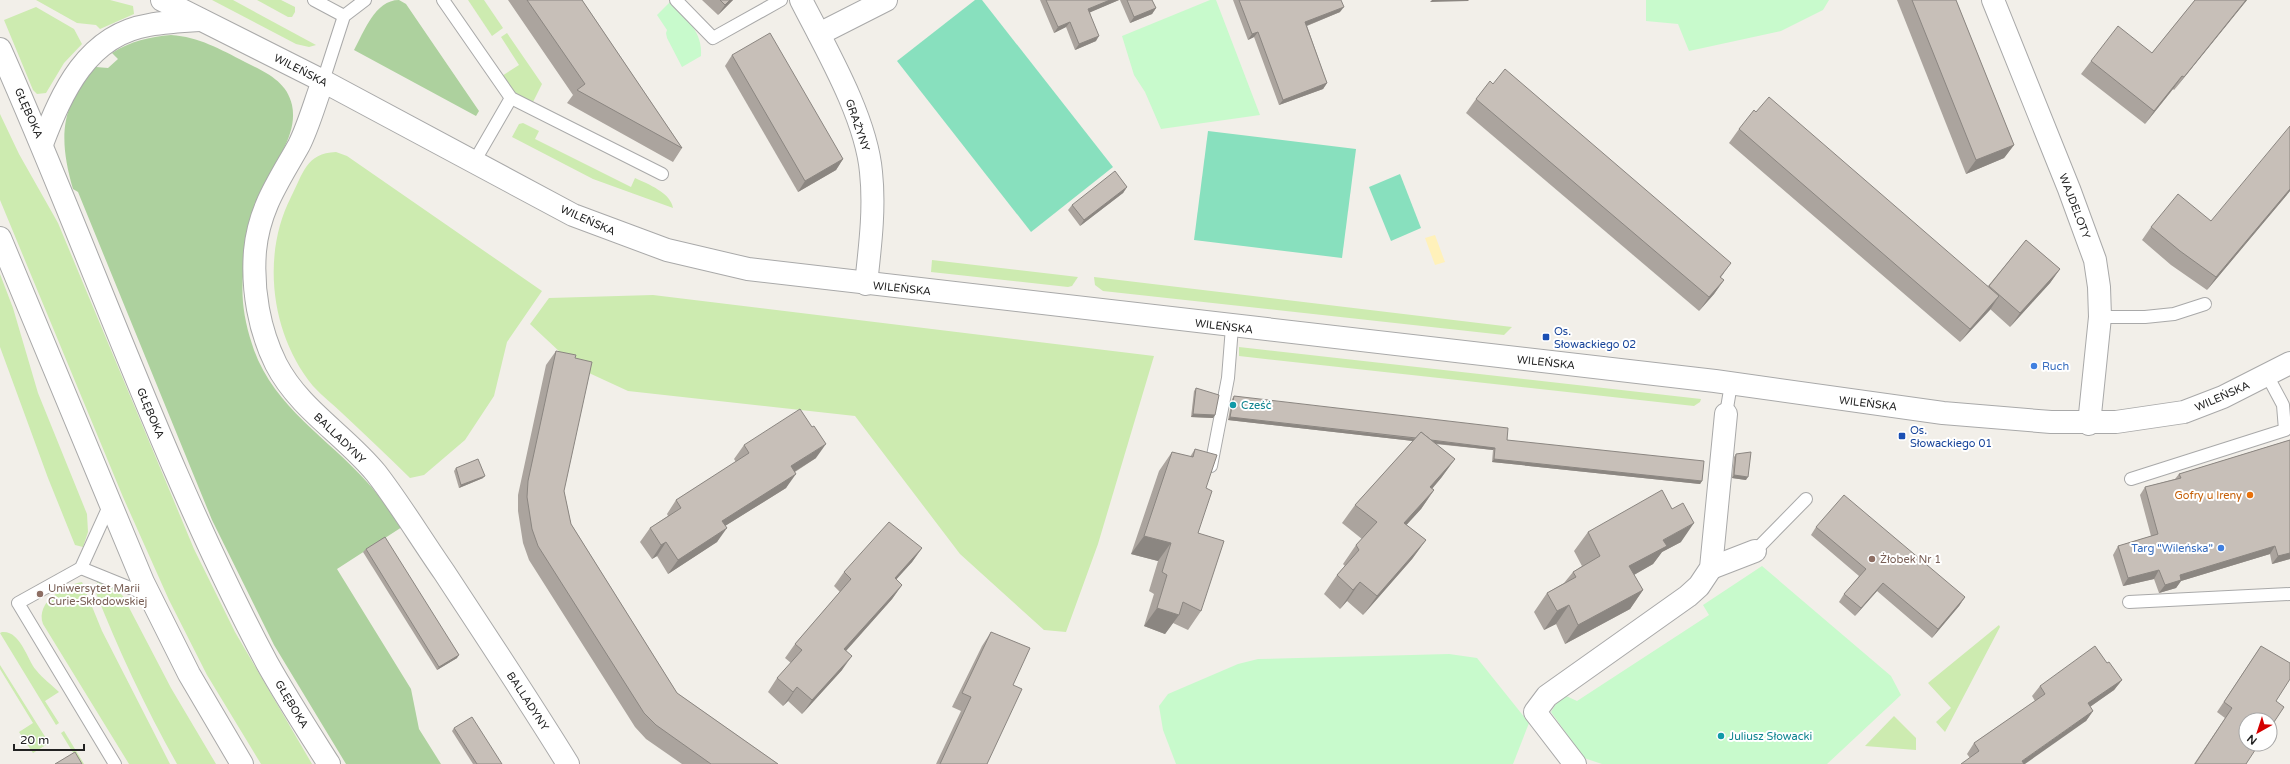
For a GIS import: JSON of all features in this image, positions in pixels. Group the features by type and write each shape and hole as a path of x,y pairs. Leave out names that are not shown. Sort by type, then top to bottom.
{"street":[{"name":"GRAŻYNY","path":"801,0 819,34 854,110 864,137 871,171 872,210 866,284"},
{"path":"819,34 886,0"},
{"name":"WAJDELOTY","path":"1993,0 2069,189 2095,260 2099,287 2100,317 2089,424"},
{"name":"WILEŃSKA","path":"162,1 323,81 573,214 667,250 748,270 1730,384 1943,413 2089,424 2116,422 2184,412 2204,406 2290,363"},
{"path":"42,144 54,112 74,73 84,61 110,40 128,31 148,25 201,20"},
{"name":"GŁĘBOKA","path":"0,49 42,144 138,383 208,544 268,664 329,764"},
{"name":"BALLADYNY","path":"323,81 300,143 267,202 259,225 255,251 254,281 258,311 265,336 276,364 289,385 317,417 352,448 389,491 498,654 568,764"},
{"path":"0,238 110,504 150,596 190,674 242,764"},
{"path":"1575,764 1535,712 1547,696 1688,596 1699,586 1711,568 1726,414"},
{"path":"1711,568 1755,551"}],"lane":[{"path":"314,0 344,16"},
{"path":"323,81 344,16 365,0"},
{"path":"443,0 511,98 662,174"},
{"path":"676,0 713,38 781,0"},
{"path":"474,162 511,98"},
{"path":"2100,317 2145,317 2174,314 2205,304"},
{"path":"1211,466 1229,371 1232,327"},
{"path":"2131,479 2285,430 2286,406 2267,375"},
{"path":"1726,414 1730,384"},
{"path":"1755,551 1806,499"},
{"path":"110,504 81,568 18,603 115,764"},
{"path":"81,568 150,596"},
{"path":"2129,602 2290,594"}],"green space":[{"path":"36,0 110,0 133,6 134,14 100,29 96,25 77,23"},
{"path":"212,0 233,0 316,45 309,47 296,44"},
{"path":"257,0 281,0 295,7 295,12 292,17 288,17"},
{"path":"399,0 406,4 479,111 476,116 354,50 366,26 377,11 383,5 391,1"},
{"path":"468,0 484,0 503,28 492,36"},
{"path":"975,0 982,0 1113,167 1031,232 897,61"},
{"path":"1210,0 1216,0 1260,115 1161,129 1145,92 1134,75 1122,36"},
{"path":"1646,0 1829,0 1823,10 1781,31 1689,51 1678,24 1646,21"},
{"path":"670,2 692,26 701,47 701,56 682,67 667,38 667,30 657,15"},
{"path":"36,7 74,29 82,44 64,63 46,93 37,94 33,90 4,20"},
{"path":"507,33 542,84 533,102 514,93 502,76 519,65 501,37"},
{"path":"171,35 191,38 209,44 274,78 285,90 292,105 292,126 289,136 263,191 247,249 244,265 243,295 247,326 252,344 261,366 272,385 286,403 367,482 402,527 337,569 411,689 419,729 441,764 346,764 274,645 212,520 78,192 73,189 65,155 65,124 75,96 84,81 96,67 108,68 118,59 112,53 126,45 140,40"},
{"path":"0,114 19,154 58,223 194,549 235,632 312,764 261,764 207,675 169,600 123,497 0,200"},
{"path":"523,123 539,131 535,139 631,187 635,178 652,186 664,193 673,208 593,179 512,137 519,124"},
{"path":"1208,131 1356,149 1342,258 1194,240"},
{"path":"336,152 347,156 542,291 507,342 494,396 465,440 424,475 410,478 313,386 299,366 288,343 280,319 275,294 274,269 276,244 282,220 291,197 307,166 318,156"},
{"path":"1400,174 1421,228 1391,241 1369,187"},
{"path":"932,260 1078,277 1072,286 1068,287 931,272"},
{"path":"0,274 13,308 38,393 87,514 88,532 83,547 75,545 48,478 0,347"},
{"path":"1094,277 1512,327 1504,335 1103,291 1095,285"},
{"path":"653,295 1154,356 1098,544 1066,632 1044,630 960,554 855,416 628,391 576,367 530,324 549,298"},
{"path":"1239,347 1701,399 1700,402 1694,406 1239,356"},
{"path":"1762,566 1891,676 1901,695 1827,764 1602,764 1584,758 1551,712 1562,694 1577,701 1709,615 1703,605"},
{"path":"98,581 114,588 123,596 171,688 216,764 177,764 132,678 94,588"},
{"path":"82,582 102,631 170,764 129,764 43,624 43,609 47,602 60,591"},
{"path":"1999,625 2000,627 1945,732 1936,722 1951,708 1928,683"},
{"path":"2,632 14,636 18,640 36,670 59,692 45,701 59,723 56,725 0,633"},
{"path":"1449,654 1477,658 1529,723 1513,764 1176,764 1163,730 1159,706 1168,694 1238,664 1258,659"},
{"path":"0,665 49,743 33,753 19,732 33,723 0,669"},
{"path":"1894,716 1916,738 1916,750 1865,746"},
{"path":"64,731 84,764 80,764 61,733"}],"sand":[{"path":"1435,235 1445,262 1435,265 1425,238"}],"building":[{"path":"527,0 582,0 682,148 577,90 585,84"},
{"path":"720,0 730,0 725,5"},
{"path":"1046,0 1110,0 1088,9 1099,36 1079,44 1070,22 1058,27"},
{"path":"1127,0 1152,0 1156,8 1134,17"},
{"path":"1239,0 1341,0 1344,7 1305,22 1327,83 1283,100 1258,32 1252,34"},
{"path":"1912,0 1956,0 2014,145 1976,160"},
{"path":"2195,0 2246,0 2184,77 2182,76 2154,111 2091,61 2118,26 2152,53"},
{"path":"770,33 843,159 805,181 732,55"},
{"path":"1505,69 1731,263 1720,277 1724,280 1709,297 1476,99 1490,81 1493,84"},
{"path":"1769,97 1999,296 1970,329 1739,129 1754,110 1756,112"},
{"path":"2290,126 2290,189 2216,277 2180,251 2151,227 2178,194 2211,221"},
{"path":"1115,171 1127,187 1084,220 1072,205"},
{"path":"2026,240 2060,269 2020,313 1989,286"},
{"path":"556,351 576,355 575,358 592,362 564,491 571,524 677,693 778,764 711,764 656,725 644,713 538,546 532,529 527,497 528,481"},
{"path":"1196,388 1219,395 1215,415 1193,414"},
{"path":"1234,396 1508,428 1507,440 1704,461 1702,481 1494,459 1495,448 1431,440 1421,432 1416,438 1230,417"},
{"path":"800,409 826,444 791,466 796,474 722,521 727,528 678,560 666,542 661,545 650,528 681,508 676,500 749,453 744,445"},
{"path":"1421,432 1455,459 1430,487 1434,490 1404,523 1426,540 1377,596 1360,582 1353,590 1337,575 1359,550 1356,545 1377,522 1355,505"},
{"path":"2290,440 2290,553 2278,556 2275,546 2180,575 2181,580 2165,585 2159,570 2128,578 2118,546 2158,534 2145,487 2181,478 2179,474"},
{"path":"1195,449 1217,455 1206,488 1212,491 1198,533 1224,541 1201,611 1183,602 1179,615 1157,608 1167,575 1162,572 1171,543 1144,536 1172,452 1193,457"},
{"path":"1751,452 1748,477 1734,475 1736,454"},
{"path":"478,459 485,476 461,485 456,468"},
{"path":"1662,490 1672,509 1683,503 1694,523 1663,540 1667,546 1629,566 1643,590 1578,625 1569,605 1557,611 1547,593 1576,577 1573,572 1600,556 1588,532"},
{"name":"Żłobek Nr 1","path":"1844,495 1965,597 1938,629 1883,583 1861,608 1844,594 1866,569 1816,527"},
{"path":"889,522 922,548 895,578 902,585 844,649 852,656 812,700 797,687 793,692 777,678 802,650 795,644 851,579 844,572"},
{"path":"385,537 459,655 439,667 366,549"},
{"path":"991,632 1030,648 1013,685 1022,689 987,764 940,764 971,697 962,693"},
{"path":"2095,646 2122,680 2088,703 2093,711 2022,761 2024,764 1961,764 1979,751 1974,743 2045,694 2040,686"},
{"path":"2261,646 2290,663 2290,679 2276,701 2284,707 2278,716 2278,712 2238,712 2238,752 2254,752 2246,764 2195,764 2232,708 2224,702"},
{"path":"472,717 502,764 477,764 454,728"},
{"path":"75,752 82,764 55,764"}],"place":[{"name":"Os. Słowackiego 02","path":"1546,337"},
{"name":"Ruch","path":"2034,366"},
{"name":"Cześć","path":"1233,405"},
{"name":"Os. Słowackiego 01","path":"1902,436"},
{"name":"Gofry u Ireny","path":"2250,495"},
{"name":"Targ \"Wileńska\"","path":"2221,548"},
{"name":"Żłobek Nr 1","path":"1872,559"},
{"name":"Uniwersytet Marii Curie-Skłodowskiej","path":"40,594"},
{"name":"Juliusz Słowacki","path":"1721,736"}]}
